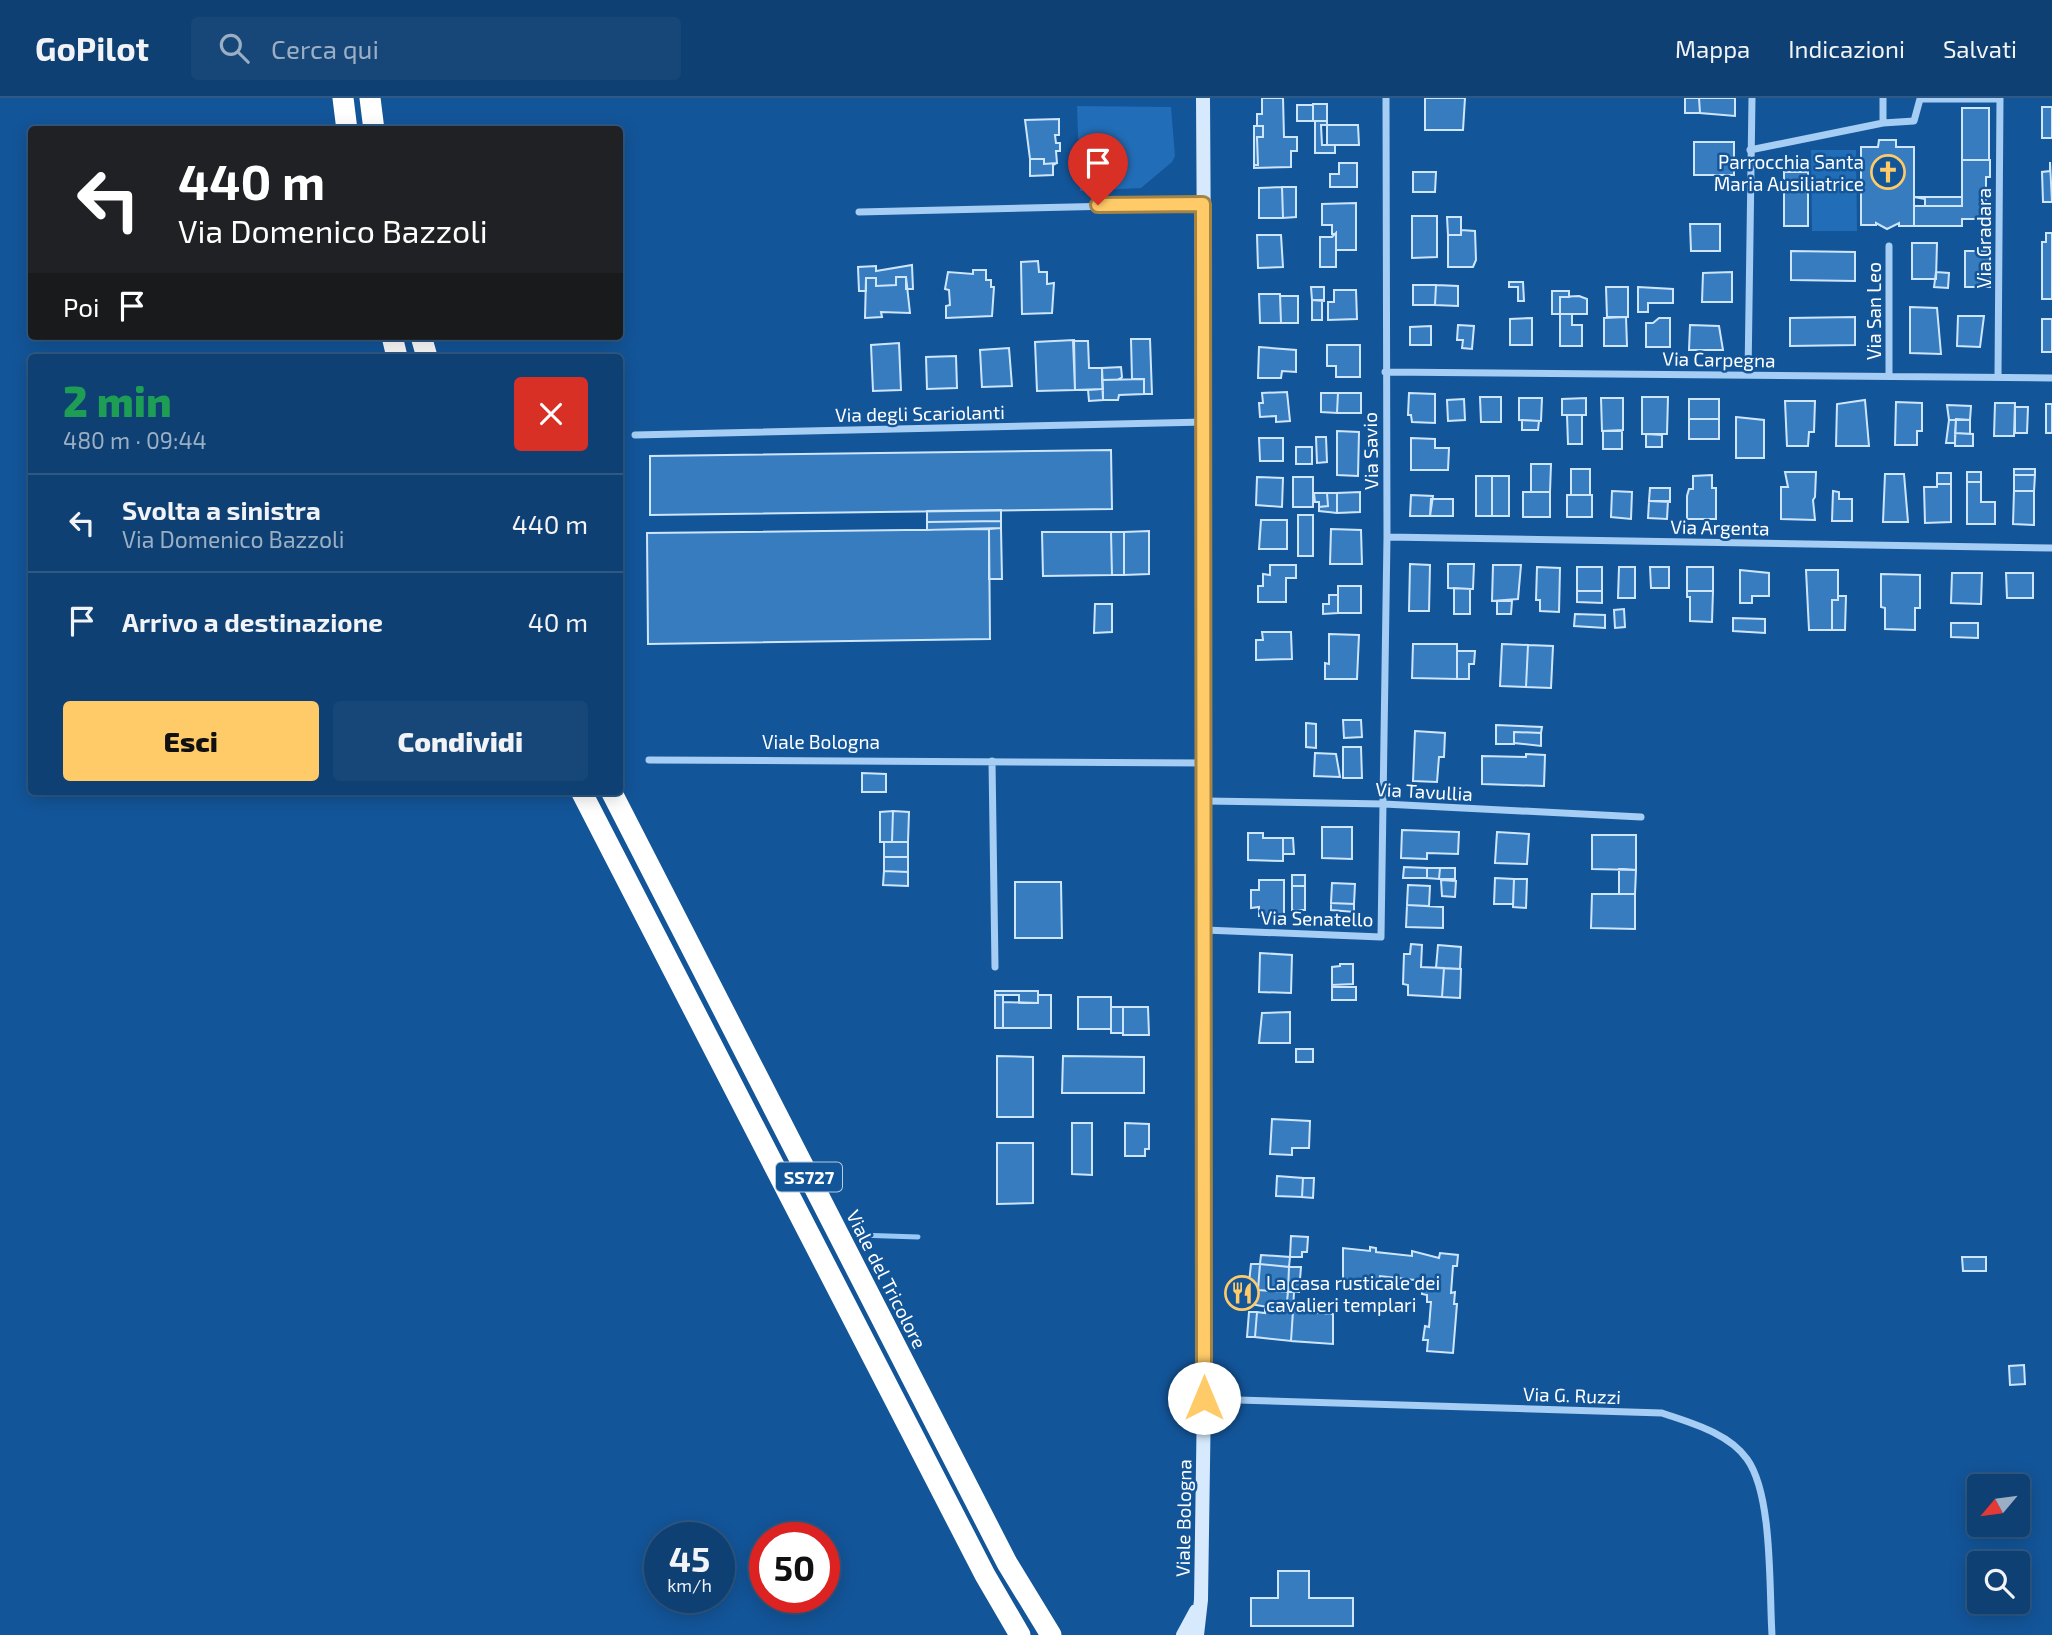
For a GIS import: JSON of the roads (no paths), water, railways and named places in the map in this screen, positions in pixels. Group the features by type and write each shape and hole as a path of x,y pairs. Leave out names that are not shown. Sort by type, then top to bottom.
{"highway":[{"path":"343,98 346,126"},
{"path":"370,98 374,126"},
{"name":"SS727","path":"584,795 985,1575 1020,1635"},
{"name":"Viale del Tricolore","path":"613,795 1007,1563 1051,1635"}],"main road":[{"name":"Viale Bologna","path":"1197,1635 1201,1600 1204,1398 1206,763 1203,98"},
{"name":"Viale Bologna","path":"1183,1635 1201,1600"}],"street":[{"name":"Via Savio","path":"1384,804 1387,537 1386,98"},
{"path":"1748,375 1752,98"},
{"path":"1882,123 1883,98"},
{"path":"1750,150 1882,123 1914,121 1920,99 2000,99"},
{"name":"Via Gradara","path":"1997,377 2000,99"},
{"path":"859,212 1203,204"},
{"name":"Via San Leo","path":"1889,246 1889,376"},
{"name":"Via Carpegna","path":"1385,372 2052,378"},
{"name":"Via degli Scariolanti","path":"635,435 1205,422"},
{"name":"Via Argenta","path":"1387,537 2052,548"},
{"name":"Viale Bologna","path":"649,760 1206,763"},
{"path":"992,761 995,967"},
{"name":"Via Tavullia","path":"1206,801 1384,804 1641,817"},
{"name":"Via Senatello","path":"1205,930 1381,937 1384,804"},
{"name":"Via G. Ruzzi","path":"1204,1398 1662,1413 1710,1429 1747,1458 1763,1492 1772,1635"}],"waterway":[{"path":"858,1235 918,1237"}],"place":[{"name":"Parrocchia Santa Maria Ausiliatrice","path":"1888,172"},
{"name":"La casa rusticale dei cavalieri templari","path":"1242,1293"}]}
